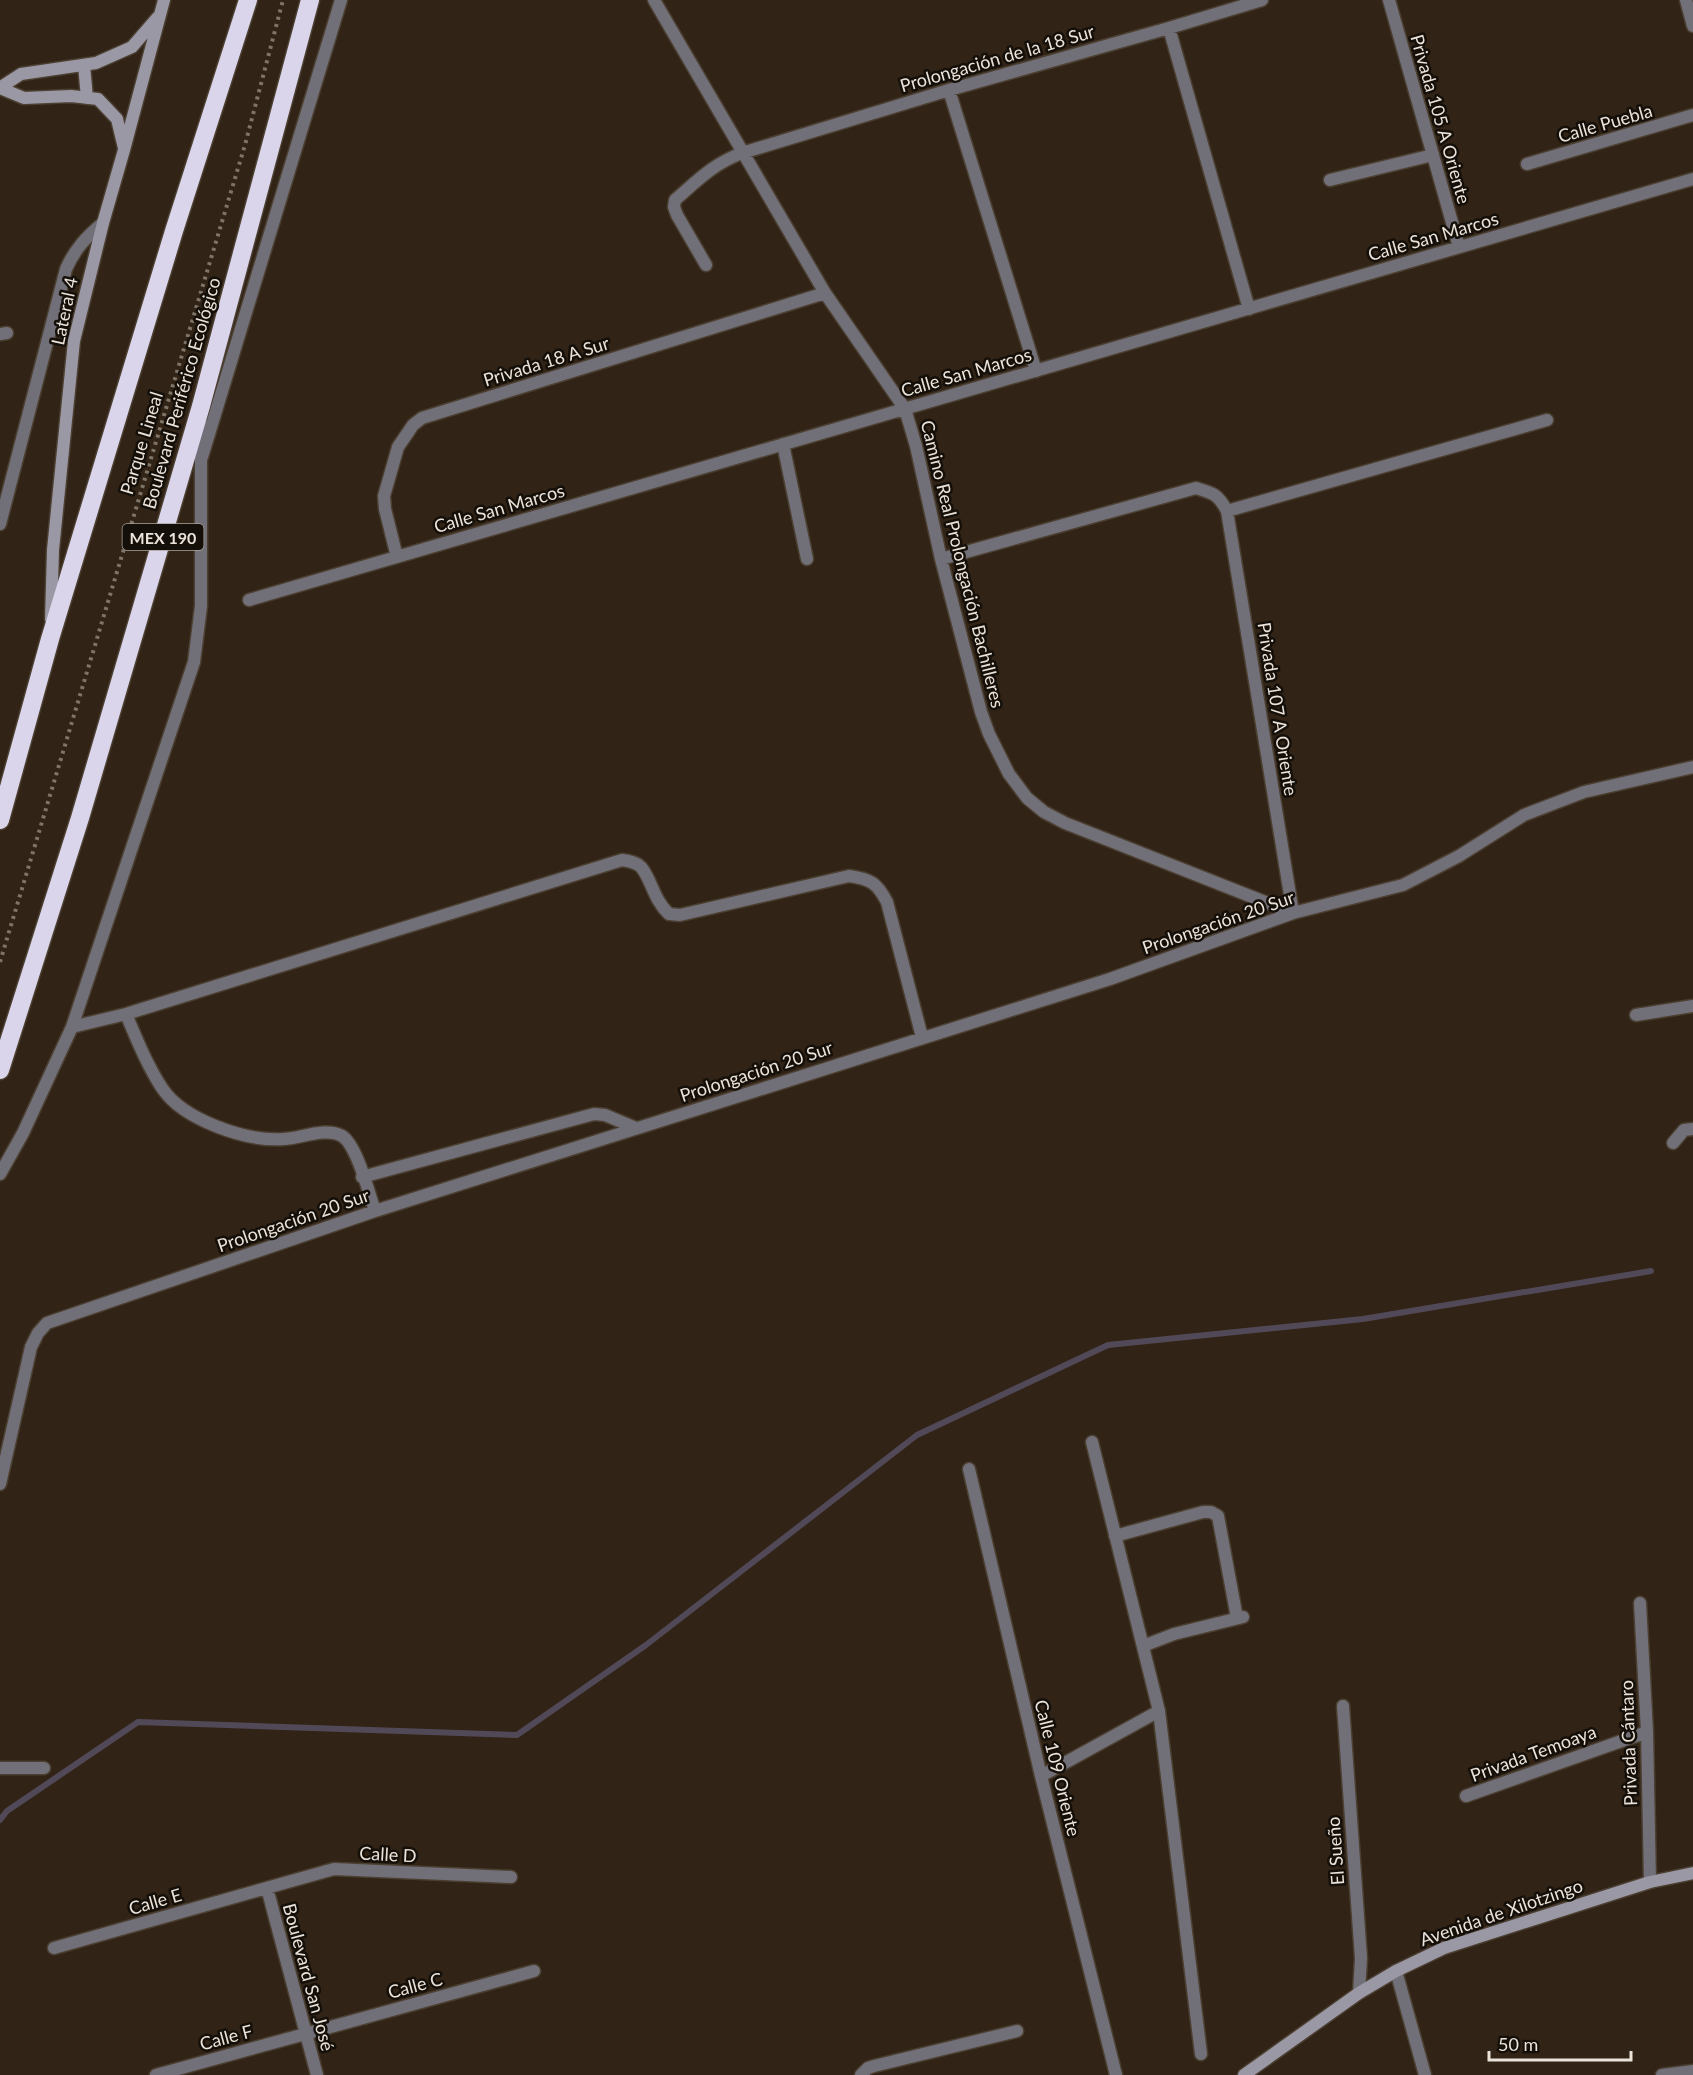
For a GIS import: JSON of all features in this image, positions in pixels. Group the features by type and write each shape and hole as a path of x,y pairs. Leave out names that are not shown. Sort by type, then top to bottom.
{"highway":[{"path":"0,820 50,639 174,231 248,0"},
{"name":"Boulevard Periférico Ecológico","path":"0,1070 80,818 201,406 310,0"}],"street":[{"name":"Lateral 4","path":"50,639 53,550 74,341 103,223 164,0"},
{"path":"201,462 341,0"},
{"name":"Camino Real Prolongación Bachilleres","path":"654,0 825,293 905,409 916,446 941,559 985,723 996,752 1009,774 1027,798 1044,812 1065,824 1293,913"},
{"name":"Prolongación de la 18 Sur","path":"706,265 677,215 674,207 675,200 722,161 949,90 1262,0"},
{"name":"Privada 105 A Oriente","path":"1389,0 1459,247"},
{"path":"1686,0 1693,26"},
{"path":"1,87 21,74 96,63 132,47 160,15"},
{"path":"1169,28 1249,309"},
{"path":"84,65 87,98"},
{"path":"1,87 24,98 71,96 98,99 117,119 124,150"},
{"path":"949,90 1036,371"},
{"name":"Calle Puebla","path":"1527,164 1693,116"},
{"path":"1330,180 1433,154"},
{"name":"Calle San Marcos","path":"249,600 1693,179"},
{"path":"0,524 66,269 73,252 103,223"},
{"name":"Privada 18 A Sur","path":"397,557 385,509 384,495 398,447 413,425 422,418 825,293"},
{"path":"0,1174 23,1133 72,1027 194,662 201,606 201,406"},
{"path":"941,559 1196,488 1213,493 1222,501 1227,511 1546,420"},
{"path":"783,444 807,559"},
{"name":"Privada 107 A Oriente","path":"1227,511 1293,913"},
{"name":"Prolongación 20 Sur","path":"0,1484 32,1347 38,1333 46,1323 375,1211 1110,979 1293,913 1403,885 1459,856 1524,815 1584,792 1627,780 1693,767"},
{"path":"72,1027 126,1014 622,860 633,862 641,868 660,906 669,914 680,915 849,876 871,881 880,888 887,902 922,1037"},
{"path":"1636,1015 1693,1006"},
{"path":"126,1014 142,1053 163,1090 178,1105 228,1131 250,1137 271,1140 330,1132 342,1136 349,1142 375,1211"},
{"path":"362,1177 594,1114 606,1115 636,1128"},
{"path":"1673,1143 1684,1130 1693,1129"},
{"path":"1092,1442 1160,1711 1201,2054"},
{"name":"Calle 109 Oriente","path":"969,1468 1041,1776 1116,2075"},
{"path":"1115,1536 1203,1512 1211,1512 1218,1516 1240,1617 1174,1634 1143,1646"},
{"name":"Privada Cántaro","path":"1640,1603 1647,1732 1650,1882"},
{"name":"El Sueño","path":"1343,1706 1361,1958 1359,1993"},
{"path":"1041,1776 1160,1711"},
{"name":"Privada Temoaya","path":"1466,1796 1647,1732"},
{"path":"0,1768 44,1768"},
{"name":"Calle D","path":"267,1888 334,1869 511,1877"},
{"name":"Avenida de Xilotzingo","path":"1244,2075 1359,1993 1395,1971 1454,1945 1650,1882 1693,1873"},
{"name":"Calle E","path":"54,1948 267,1888"},
{"name":"Boulevard San José","path":"267,1888 317,2075"},
{"name":"Calle C","path":"306,2034 534,1971"},
{"path":"1395,1971 1425,2075"},
{"path":"861,2075 874,2066 1017,2031"},
{"name":"Calle F","path":"156,2075 306,2034"},
{"path":"1662,2075 1693,2071"}],"path":[{"name":"Parque Lineal","path":"0,962 245,145 283,0"}],"waterway":[{"path":"0,1820 7,1811 138,1722 517,1735 646,1645 917,1435 1108,1345 1363,1319 1651,1271"}]}
